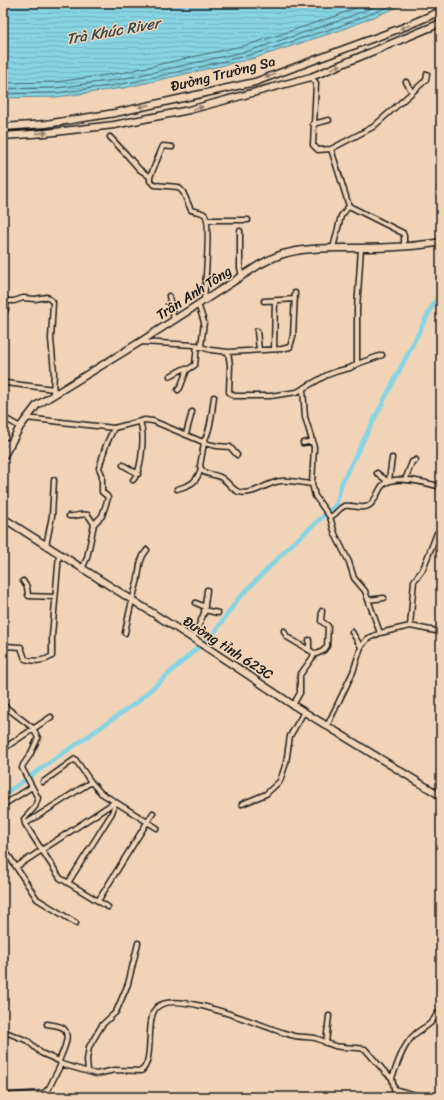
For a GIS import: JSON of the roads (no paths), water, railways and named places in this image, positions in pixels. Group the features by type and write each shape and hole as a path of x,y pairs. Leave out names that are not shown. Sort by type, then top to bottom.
{"main road":[{"name":"Đường Trường Sa","path":"3,127 46,124 115,113 256,82 404,27 441,11"},
{"name":"Đường Trường Sa","path":"3,136 46,133 114,125 189,110 311,77 441,23"},
{"name":"Trần Anh Tông","path":"3,457 26,418 37,405 53,392 140,342 259,265 286,253 299,250 416,247 441,242"},
{"name":"Đường tỉnh 623C","path":"3,518 201,644 304,712 441,796"}],"street":[{"path":"311,77 316,83 312,142 314,147 318,150 331,149 373,128 426,80 427,74"},
{"path":"406,82 412,92"},
{"path":"313,124 329,120"},
{"path":"110,137 139,169 150,177 150,181 155,185 175,186 181,190 191,210 203,213 208,220 201,303 204,322 195,365 170,376"},
{"path":"150,177 163,146 172,147"},
{"path":"331,149 350,206 403,233 404,247"},
{"path":"333,248 341,216 350,206"},
{"path":"208,220 248,220"},
{"path":"240,231 240,268 242,276"},
{"path":"357,364 357,310 361,248"},
{"path":"140,342 199,346 211,350 228,352 287,348 291,344 293,336 295,293"},
{"path":"169,296 174,320"},
{"path":"4,314 6,309 4,300 14,301 23,298 35,299 47,297 53,302 51,339 54,372 53,392 6,383"},
{"path":"264,301 295,299"},
{"path":"274,349 275,300"},
{"path":"257,331 259,350"},
{"path":"228,352 230,365 229,392 232,395 241,397 270,396 290,393 303,389 307,385 327,375 350,368 382,355"},
{"path":"178,390 188,369"},
{"path":"303,389 305,417 315,451 312,490 328,514 335,534 344,550 354,578 365,591 380,633"},
{"path":"177,489 193,482 198,477 201,469 200,466 204,442 214,397"},
{"path":"186,434 192,412"},
{"path":"3,418 20,427"},
{"path":"26,418 114,428 140,422 153,421 204,442 217,446 230,447 237,455"},
{"path":"133,480 138,474 142,450 142,429 140,422"},
{"path":"82,569 87,558 94,524 102,516 108,498 102,492 102,475 99,468 106,445 114,428"},
{"path":"303,444 313,441"},
{"path":"3,442 11,443"},
{"path":"388,481 392,458"},
{"path":"405,480 412,462 416,460"},
{"path":"123,465 138,474"},
{"path":"201,469 206,474 221,478 238,492 260,489 281,480 312,484"},
{"path":"377,473 388,481"},
{"path":"46,546 52,516 54,480"},
{"path":"328,514 335,515 339,509 345,506 365,507 369,505 377,496 382,486 388,481 405,480 441,487"},
{"path":"69,516 81,514 88,515 94,524"},
{"path":"410,626 414,581 423,569 437,533 441,530"},
{"path":"125,633 138,581 140,562 147,550"},
{"path":"3,642 5,646 21,647 25,659 28,660 39,661 51,657 53,654 52,636 59,554"},
{"path":"23,581 27,587 29,596 55,597"},
{"path":"193,639 205,609 207,590"},
{"path":"368,600 384,598"},
{"path":"196,603 205,609 218,613"},
{"path":"293,705 300,693 299,679 301,672 314,655 324,651 327,646 328,626 321,621 322,611"},
{"path":"327,726 353,672 361,647 367,639 380,633 410,626 441,632"},
{"path":"284,632 287,637 314,653 314,655"},
{"path":"352,632 361,647"},
{"path":"309,640 309,650"},
{"path":"3,705 34,728 38,738 30,755 22,765 22,768 38,798 34,807 24,819 25,824 60,878 108,907"},
{"path":"242,804 266,794 280,781 286,763 290,736 304,712"},
{"path":"3,749 51,716"},
{"path":"43,782 75,759 91,782 101,793 157,828"},
{"path":"25,824 91,782"},
{"path":"3,805 32,786"},
{"path":"16,867 115,802"},
{"path":"68,883 112,813 115,802"},
{"path":"98,900 153,813"},
{"path":"3,847 37,898 76,923"},
{"path":"88,1071 87,1060 89,1047 102,1025 116,1012 128,984 138,943"},
{"path":"3,1031 28,1041 41,1054 96,1074 115,1070 141,1071 147,1065 154,1013 159,1006 169,1002 185,1003 217,1009 290,1035 316,1038 335,1046 365,1049 392,1078"},
{"path":"395,1097 392,1078 406,1047 411,1038 430,1024 437,1014"},
{"path":"326,1043 329,1016"},
{"path":"3,1096 44,1093 48,1090 53,1081 66,1042 65,1032 62,1027 47,1024"},
{"path":"394,1088 404,1093 423,1097"}],"water":[{"name":"Trà Khúc River","path":"3,3 408,3 341,30 255,58 124,88 57,97 3,98"}],"waterway":[{"path":"3,795 136,703 214,633 238,599 291,545 336,505 342,482 438,295 441,292"}]}
